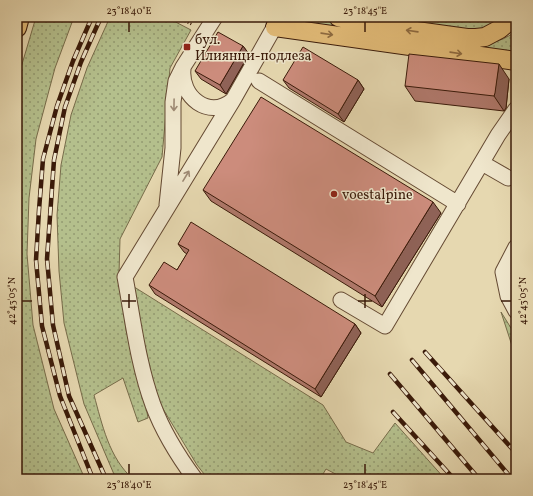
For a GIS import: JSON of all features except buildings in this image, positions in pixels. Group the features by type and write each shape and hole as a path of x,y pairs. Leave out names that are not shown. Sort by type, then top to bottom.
{"main road":[{"path":"17,28 20,17"},
{"path":"338,17 349,21 467,38 485,37 500,29 514,17"},
{"path":"354,17 369,24 380,26"},
{"path":"278,22 516,61"}],"street":[{"path":"166,210 174,148 175,88 179,74 215,17"},
{"path":"195,479 173,446 154,406 143,372 125,277 233,100 278,22"},
{"path":"183,67 183,84 186,91 198,103 212,107 220,107 227,105 233,100"},
{"path":"259,81 458,204"},
{"path":"341,300 385,326 498,135 516,109"},
{"path":"482,163 508,178"},
{"path":"516,247 503,272 508,296 516,311"}],"path":[{"path":"177,17 206,31"}],"green space":[{"path":"36,17 74,17 55,68 36,139 29,198 27,254 33,325 54,409 85,479 17,479 17,81"},
{"path":"110,17 166,17 191,30 170,68 162,157 120,239 119,274 126,330 145,401 148,418 138,422 123,378 94,395 112,451 125,471 133,479 116,479 84,404 64,323 59,271 57,215 61,165 71,115 87,68"},
{"path":"296,17 321,17 339,25 488,44 503,39 516,32 516,54 307,25"},
{"path":"365,17 501,17 499,20 481,29 458,32"},
{"path":"131,285 323,405 346,442 373,453 395,423 445,479 345,479 326,469 320,479 208,479 197,465 157,399"},
{"path":"501,312 516,336 516,358"}],"railway":[{"path":"92,17 73,61 57,106 43,159 36,260 42,326 60,396 93,479"},
{"path":"101,17 81,62 65,107 54,160 47,259 53,325 69,396 106,479"},
{"path":"425,352 516,453"},
{"path":"412,360 512,479"},
{"path":"390,374 479,479"},
{"path":"393,412 454,479"}],"place":[{"name":"бул. Илиянци-подлеза","path":"187,47"},
{"name":"voestalpine","path":"334,194"}]}
